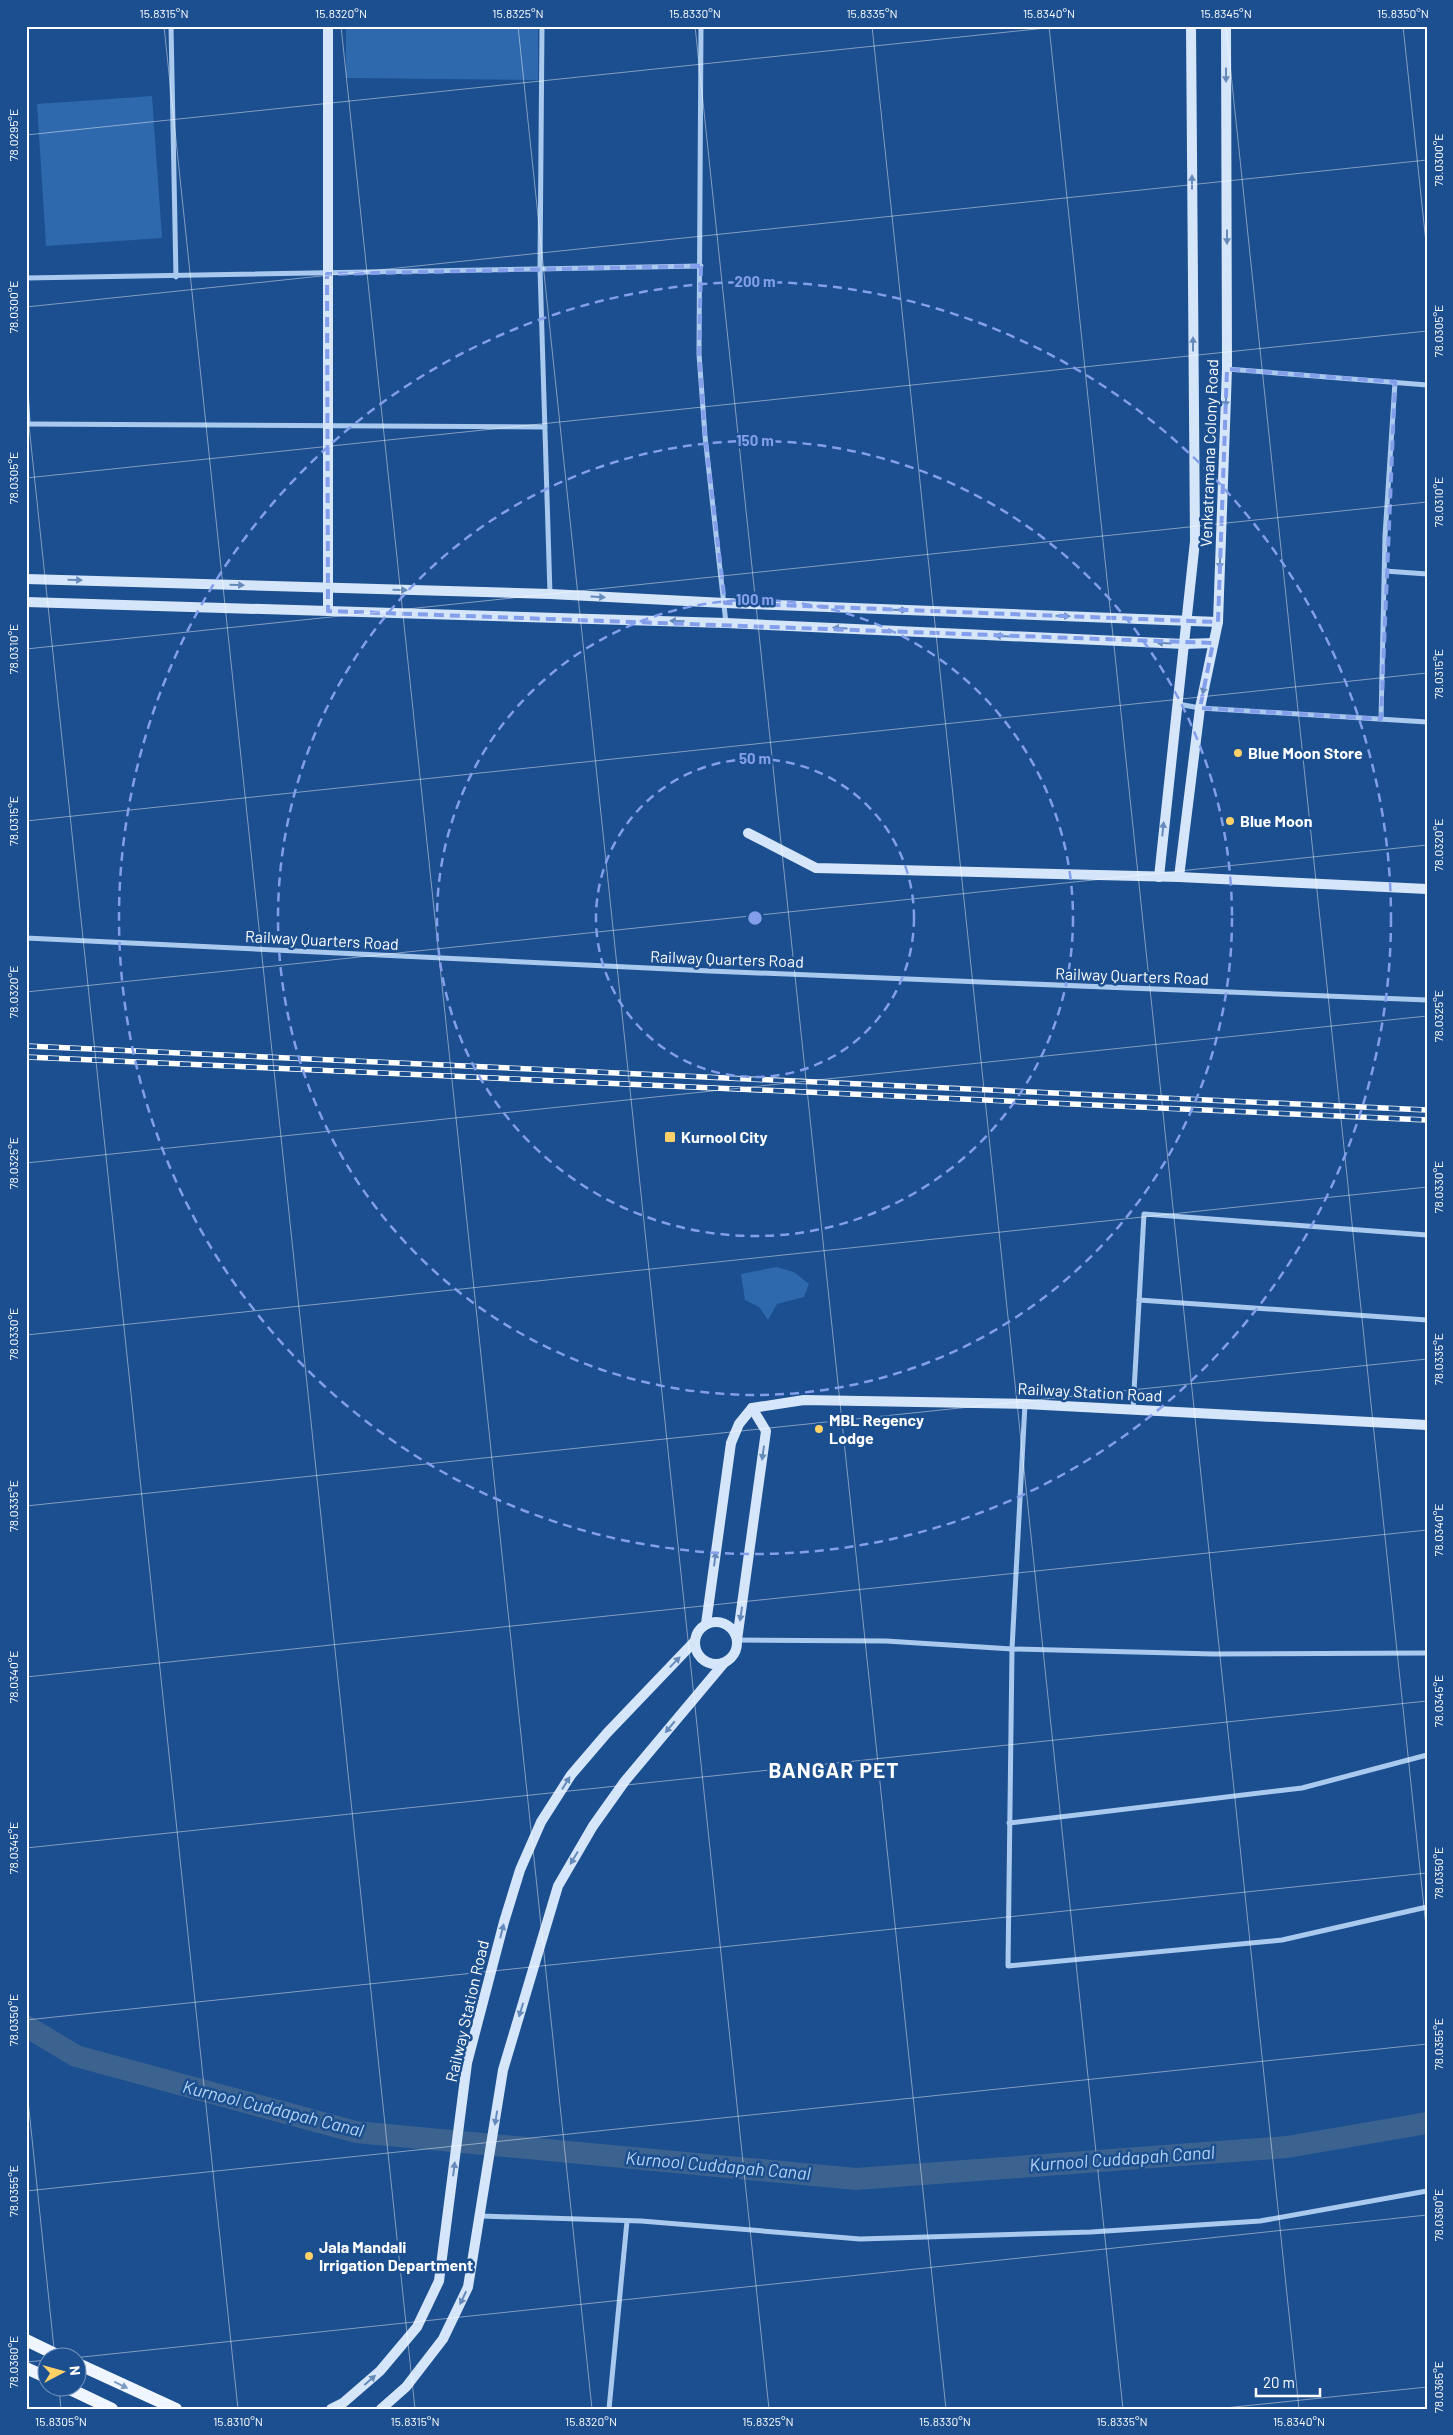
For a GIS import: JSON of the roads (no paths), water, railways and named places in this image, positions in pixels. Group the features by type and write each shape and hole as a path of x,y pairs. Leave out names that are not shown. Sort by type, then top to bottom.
{"main road":[{"path":"26,2340 42,2348"},
{"path":"26,2368 38,2373"},
{"path":"88,2369 176,2409"},
{"path":"88,2398 112,2409"}],"street":[{"path":"171,26 176,277"},
{"path":"328,26 328,611"},
{"path":"542,26 540,269 550,594"},
{"path":"701,26 699,354 726,623"},
{"path":"1159,877 1176,704 1195,541 1191,26"},
{"name":"Venkatramana Colony Road","path":"1179,877 1200,708 1218,622 1227,369 1226,26"},
{"path":"26,278 176,277 700,266"},
{"path":"1227,369 1427,385"},
{"path":"1381,719 1385,571 1395,382"},
{"path":"26,388 27,424 545,427"},
{"path":"1385,571 1427,574"},
{"path":"26,579 550,594 725,603 1218,622"},
{"path":"26,602 726,623 1213,644"},
{"path":"1176,704 1200,708 1427,722"},
{"path":"748,833 816,868 1179,877 1427,889"},
{"name":"Railway Quarters Road","path":"26,938 720,972 1427,1000"},
{"path":"1133,1409 1144,1214 1427,1235"},
{"path":"1139,1300 1427,1320"},
{"name":"Railway Station Road","path":"752,1408 804,1400 1025,1404 1427,1425"},
{"path":"1025,1404 1012,1649 1008,1966 1282,1940 1427,1906"},
{"path":"381,2409 406,2387 443,2339 468,2287 481,2216 503,2070 558,1886 593,1826 625,1782 724,1663 734,1654 766,1430 752,1408 739,1424 731,1443 706,1624 697,1634 695,1642 699,1655 704,1660 710,1663 724,1663"},
{"path":"706,1624 719,1622 726,1624 732,1628 737,1640"},
{"path":"737,1640 886,1641 1012,1649 1214,1654 1427,1653"},
{"name":"Railway Station Road","path":"331,2409 343,2403 380,2371 417,2327 439,2281 468,2063 520,1870 541,1822 571,1775 607,1733 695,1642"},
{"path":"1009,1823 1302,1788 1427,1755"},
{"path":"481,2216 627,2220 860,2239 1091,2232 1260,2221 1427,2191"},
{"path":"609,2409 627,2220"}],"waterway":[{"name":"Kurnool Cuddapah Canal","path":"26,2026 76,2056 356,2132 856,2179 1287,2147 1427,2123"}],"railway":[{"path":"26,1046 1427,1110"},
{"path":"26,1057 1427,1120"}],"place":[{"name":"Blue Moon Store","path":"1238,753"},
{"name":"Blue Moon","path":"1230,821"},
{"name":"Kurnool City","path":"670,1137"},
{"name":"MBL Regency Lodge","path":"819,1429"},
{"name":"Jala Mandali Irrigation Department","path":"309,2256"}],"district":[{"name":"BANGAR PET","path":"834,1771"}]}
